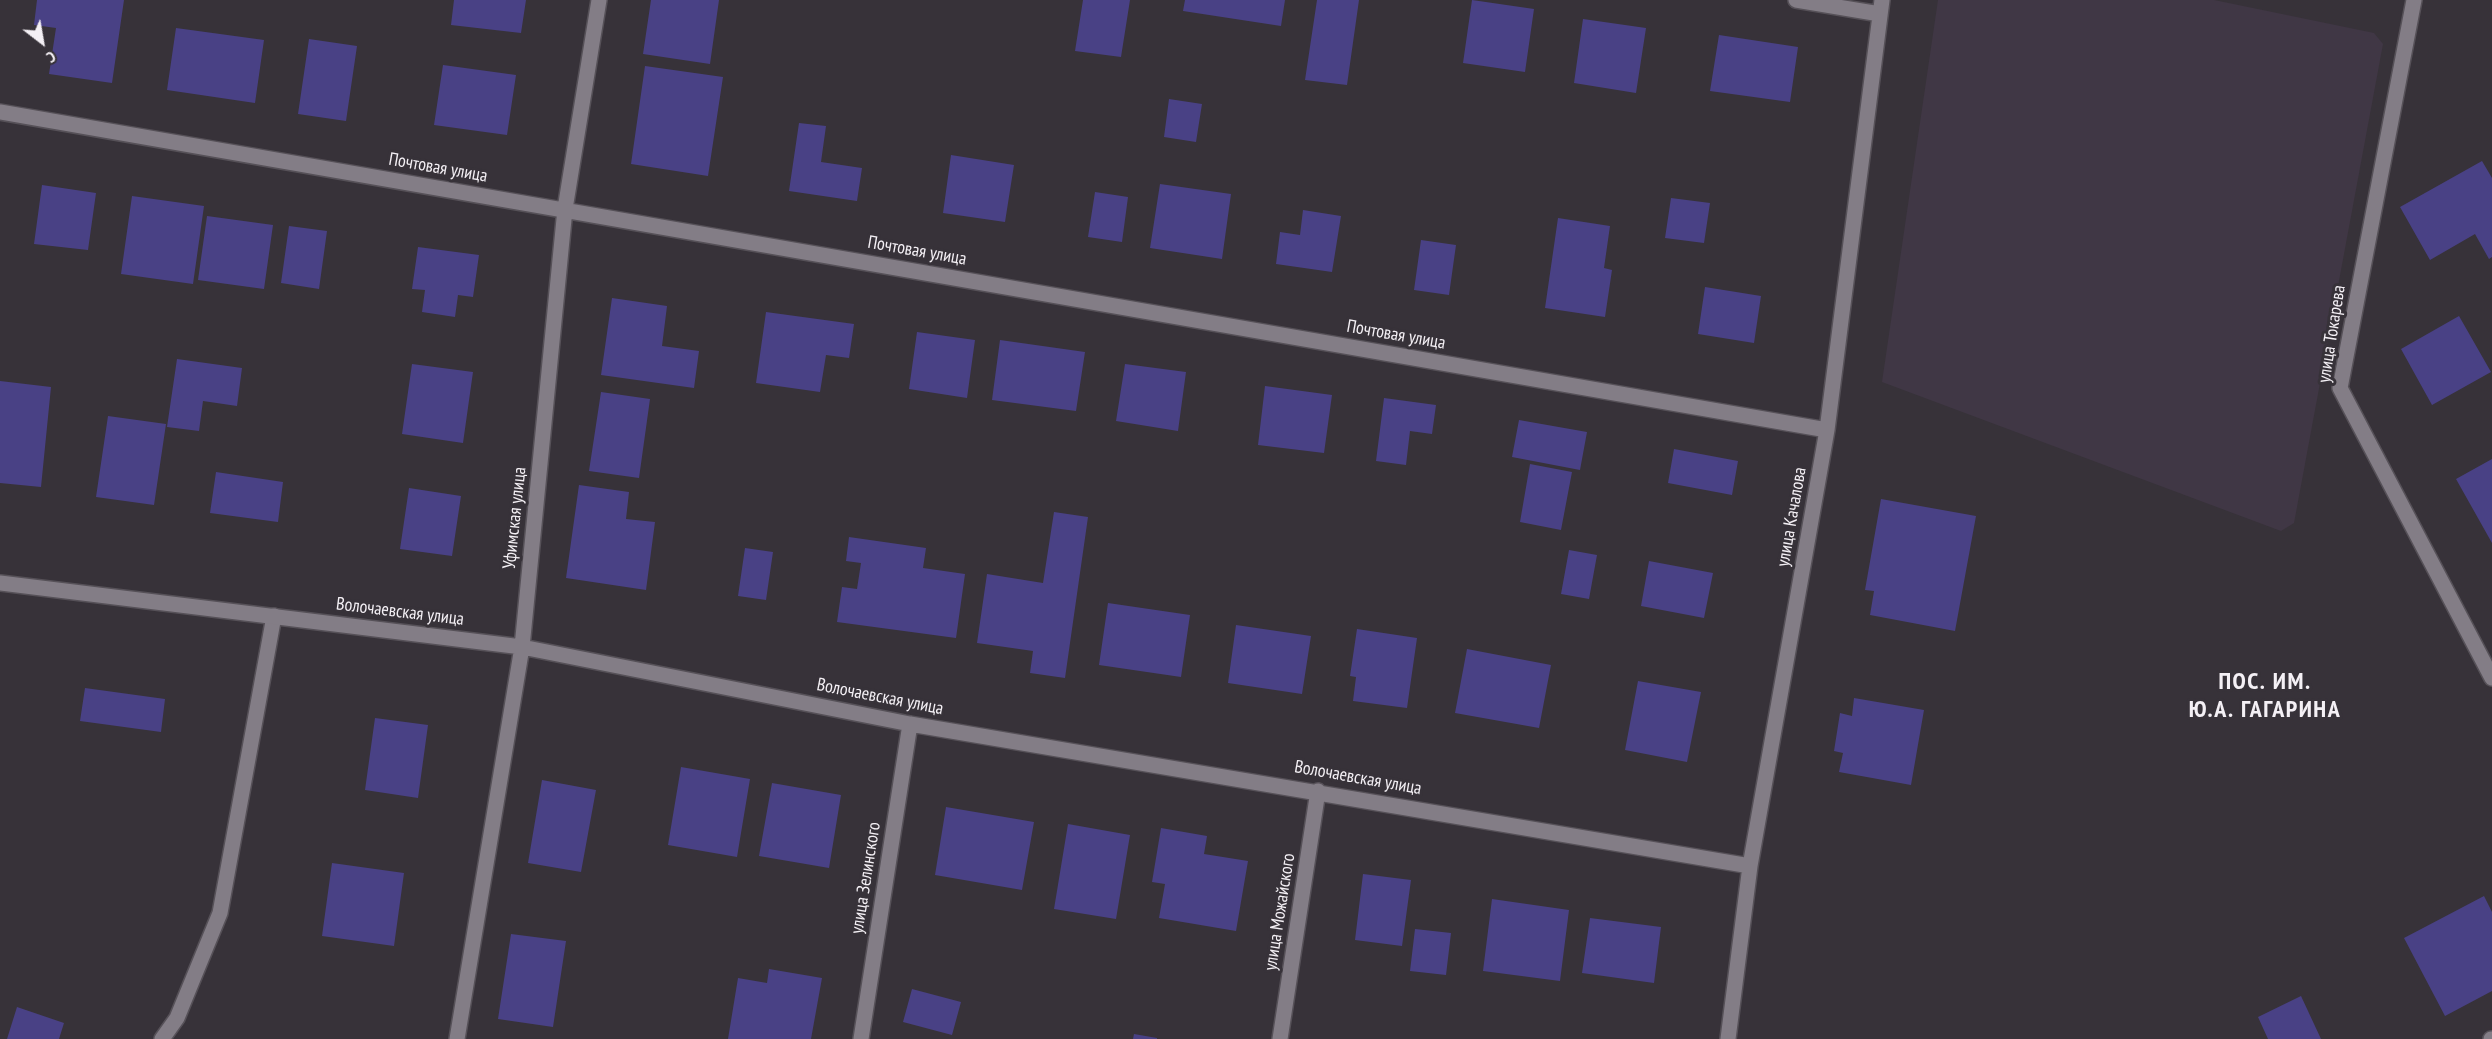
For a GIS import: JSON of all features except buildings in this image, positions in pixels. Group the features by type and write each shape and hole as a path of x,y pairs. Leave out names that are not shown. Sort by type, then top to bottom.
{"street":[{"name":"Уфимская улица","path":"457,1039 522,646 565,209 599,0"},
{"path":"1796,0 1881,7"},
{"name":"улица Токарева","path":"2414,0 2340,388 2492,678"},
{"name":"улица Качалова","path":"1728,1039 1750,866 1827,430 1881,7"},
{"name":"Почтовая улица","path":"0,112 1827,430"},
{"name":"Волочаевская улица","path":"0,583 522,646 910,724 1318,791 1750,866"},
{"path":"162,1039 177,1018 220,913 274,616"},
{"name":"улица Зелинского","path":"861,1039 910,724"},
{"name":"улица Можайского","path":"1280,1039 1318,791"}],"shaded area":[{"path":"1938,0 2214,0 2374,33 2383,44 2294,523 2281,531 1882,382"}],"district":[{"name":"ПОС. ИМ. Ю.А. ГАГАРИНА","path":"2265,696"}]}
